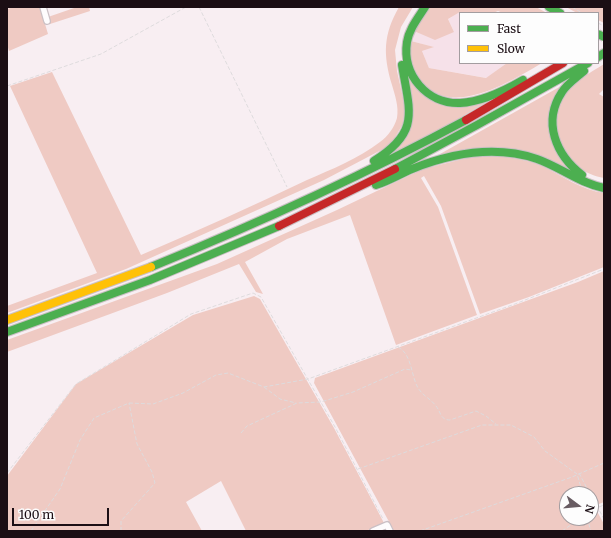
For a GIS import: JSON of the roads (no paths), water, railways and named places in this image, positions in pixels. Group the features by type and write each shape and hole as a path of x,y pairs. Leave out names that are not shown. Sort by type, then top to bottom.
{"main road":[{"path":"326,192 390,150 406,131 411,110 402,68 401,48 406,29 418,7"},
{"path":"425,7 409,36 406,50 407,62 416,84 436,98 458,103 473,101 521,82 540,71 560,65"},
{"path":"549,7 558,12"},
{"path":"7,332 194,262 287,222 349,193 473,130 586,64"},
{"path":"591,64 560,94 554,110 553,135 560,153 572,168 588,179 604,183"},
{"path":"7,320 162,262 326,192 466,120 560,65"},
{"path":"349,193 380,184 441,158 488,150 529,156 547,163 587,184 604,188"}],"street":[{"path":"43,7 47,21"},
{"path":"373,531 386,525 390,531"}]}
